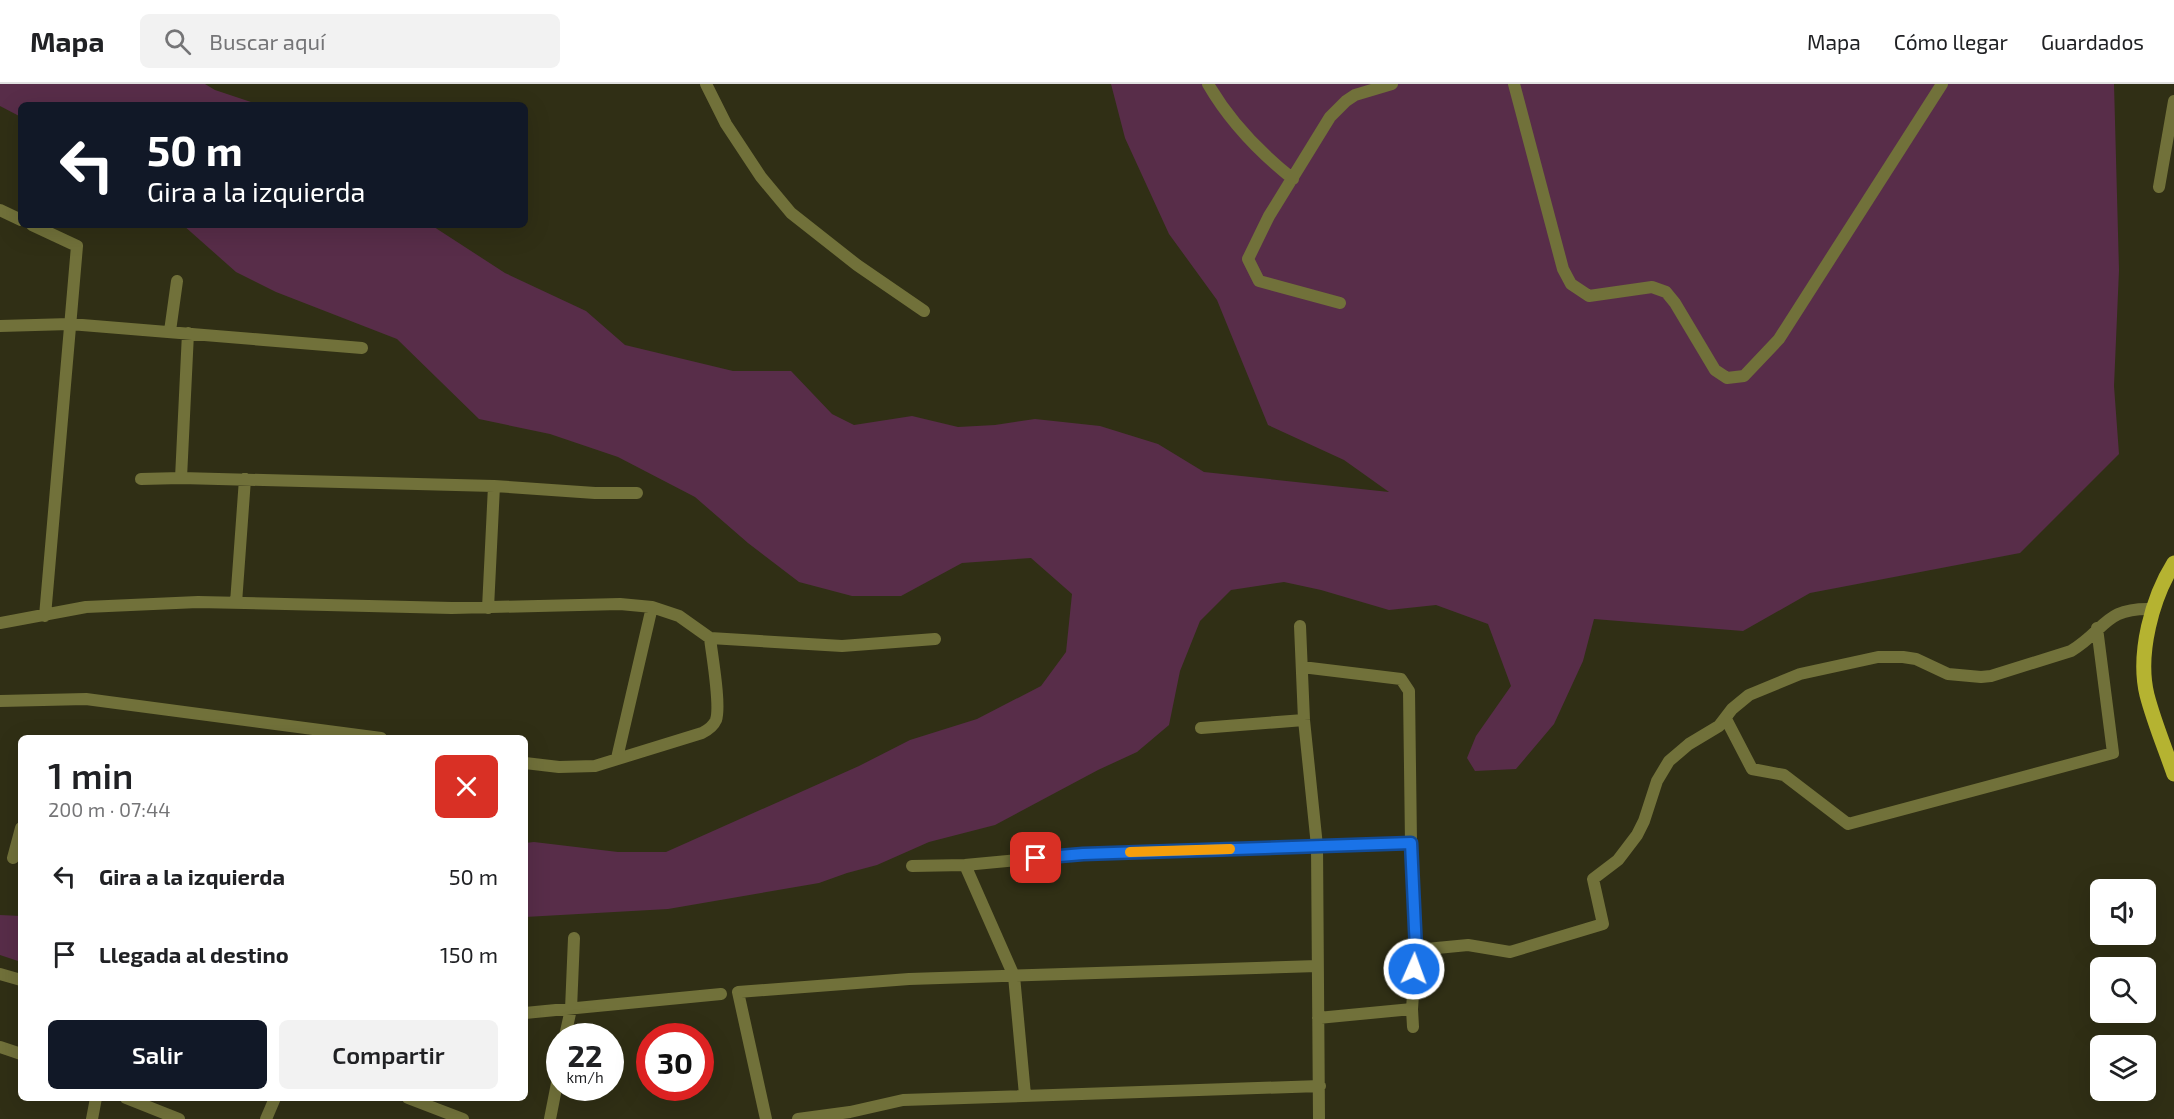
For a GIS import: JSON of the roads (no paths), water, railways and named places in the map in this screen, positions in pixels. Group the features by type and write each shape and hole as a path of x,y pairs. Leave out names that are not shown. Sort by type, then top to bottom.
{"main road":[{"path":"2174,563 2153,609 2145,649 2147,694 2174,774"}],"street":[{"path":"706,84 726,124 761,177 791,213 857,265 924,310"},
{"path":"1208,84 1251,142 1293,179"},
{"path":"1340,303 1259,281 1248,259 1269,216 1338,109 1355,95 1392,84"},
{"path":"1514,84 1563,269 1571,284 1589,296 1652,287 1666,292 1715,370 1720,375 1733,378 1744,376 1779,339 1942,84"},
{"path":"2159,187 2174,101"},
{"path":"0,210 18,219"},
{"path":"38,228 77,246 45,616"},
{"path":"170,331 177,281"},
{"path":"0,326 70,324 362,348"},
{"path":"181,478 188,333"},
{"path":"141,479 245,479 494,486 595,493 638,493"},
{"path":"236,603 245,479"},
{"path":"488,608 494,486"},
{"path":"0,622 45,616 86,607 198,602 488,608 620,604 652,607 679,616 710,638 842,646 935,639"},
{"path":"617,758 652,607"},
{"path":"1416,950 1468,945 1510,952 1603,924 1593,879 1618,860 1637,835 1657,781 1669,761 1683,748 1711,732 1749,695 1779,681 1821,668 1878,657 1897,656 1916,659 1948,674 1991,676 2071,651 2081,645 2106,621 2128,610 2153,609"},
{"path":"1300,626 1304,720 1317,846 1319,1119"},
{"path":"1726,719 1752,770 1784,775 1848,824 2113,753 2097,628"},
{"path":"528,763 581,768 595,766 702,734 714,724 718,711 710,638"},
{"path":"1302,667 1401,679 1410,691 1411,843 1416,950 1413,1027"},
{"path":"0,701 86,699 358,735"},
{"path":"1201,728 1304,720"},
{"path":"912,866 965,866 1083,854 1411,843"},
{"path":"0,857 17,860"},
{"path":"965,866 1014,976 1025,1095"},
{"path":"568,1023 571,1009 574,938"},
{"path":"766,1119 738,992 909,980 1317,966"},
{"path":"0,974 18,979"},
{"path":"528,1013 721,994"},
{"path":"1318,1018 1412,1009"},
{"path":"0,1047 18,1053"},
{"path":"798,1119 850,1112 903,1100 1320,1086"},
{"path":"92,1119 95,1101"},
{"path":"134,1101 179,1119"},
{"path":"266,1119 274,1101"},
{"path":"416,1101 463,1119"},
{"path":"550,1119 554,1101"}]}
